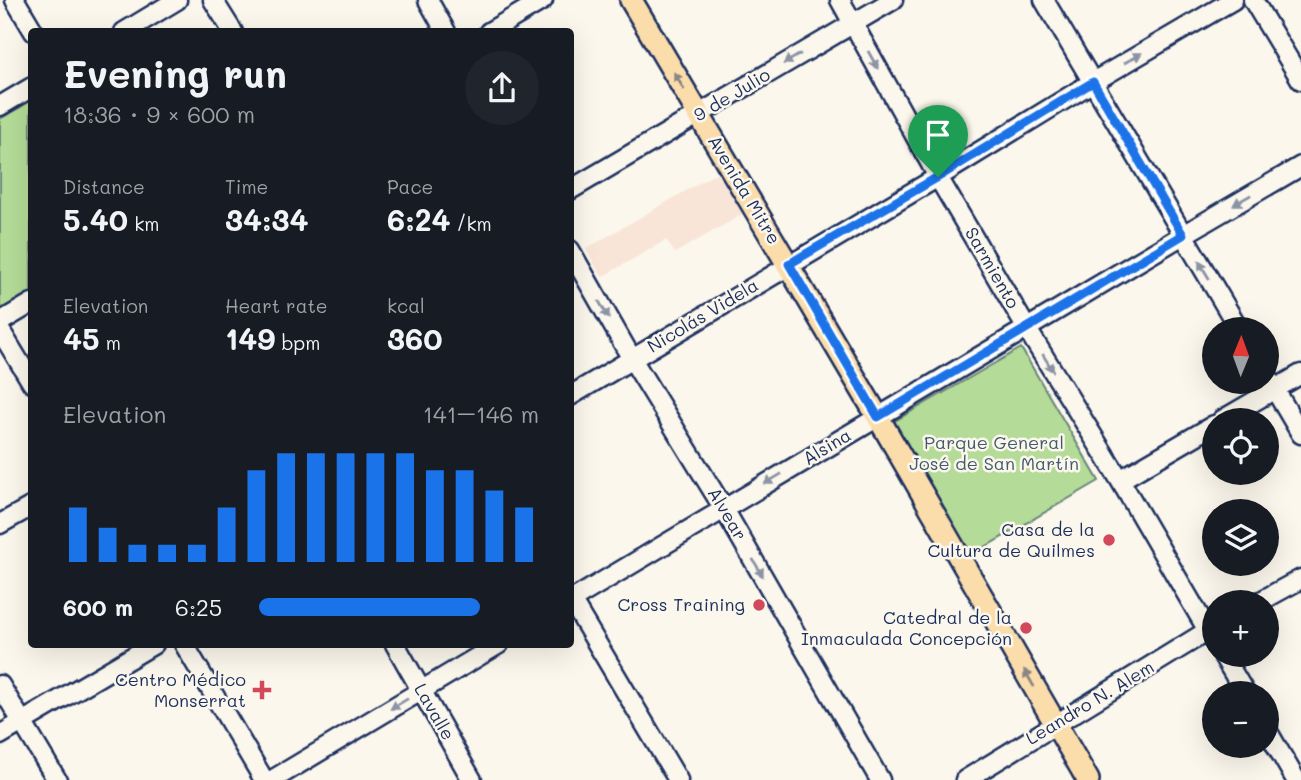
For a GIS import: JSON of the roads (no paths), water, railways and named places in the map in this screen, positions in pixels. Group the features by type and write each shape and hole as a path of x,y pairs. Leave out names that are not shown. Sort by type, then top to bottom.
{"main road":[{"name":"Avenida Mitre","path":"631,0 789,264 1088,780"}],"street":[{"path":"15,0 32,28"},
{"path":"131,28 177,0"},
{"path":"213,0 230,28"},
{"path":"428,0 444,28"},
{"path":"496,28 543,0"},
{"name":"Sarmiento","path":"840,0 938,177 1027,329 1202,616"},
{"name":"9 de Julio","path":"574,188 893,0"},
{"path":"1044,0 1232,317"},
{"name":"Nicolás Videla","path":"574,394 1233,0"},
{"path":"1252,0 1301,80"},
{"path":"0,106 28,89"},
{"name":"Alsina","path":"574,598 1301,166"},
{"name":"Alvear","path":"574,257 632,359 724,509 880,780"},
{"path":"0,322 28,305"},
{"path":"0,330 28,376"},
{"path":"1279,381 1301,374"},
{"path":"1238,408 1256,394"},
{"path":"1277,394 1301,434"},
{"path":"1120,480 1202,432"},
{"path":"0,524 28,508"},
{"path":"1279,591 1301,579"},
{"path":"574,605 678,780"},
{"name":"Leandro N. Alem","path":"965,780 1202,639"},
{"path":"0,735 147,648"},
{"path":"186,648 264,780"},
{"name":"Lavalle","path":"397,648 472,780"},
{"path":"272,780 492,648"},
{"path":"0,685 57,780"},
{"path":"1279,751 1296,780"}],"place":[{"name":"Casa de la Cultura de Quilmes","path":"1109,540"},
{"name":"Cross Training","path":"759,605"},
{"name":"Catedral de la Inmaculada Concepción","path":"1026,628"},
{"name":"Centro Médico Monserrat","path":"262,690"}],"park label":[{"name":"Parque General José de San Martín","path":"994,453"}]}
